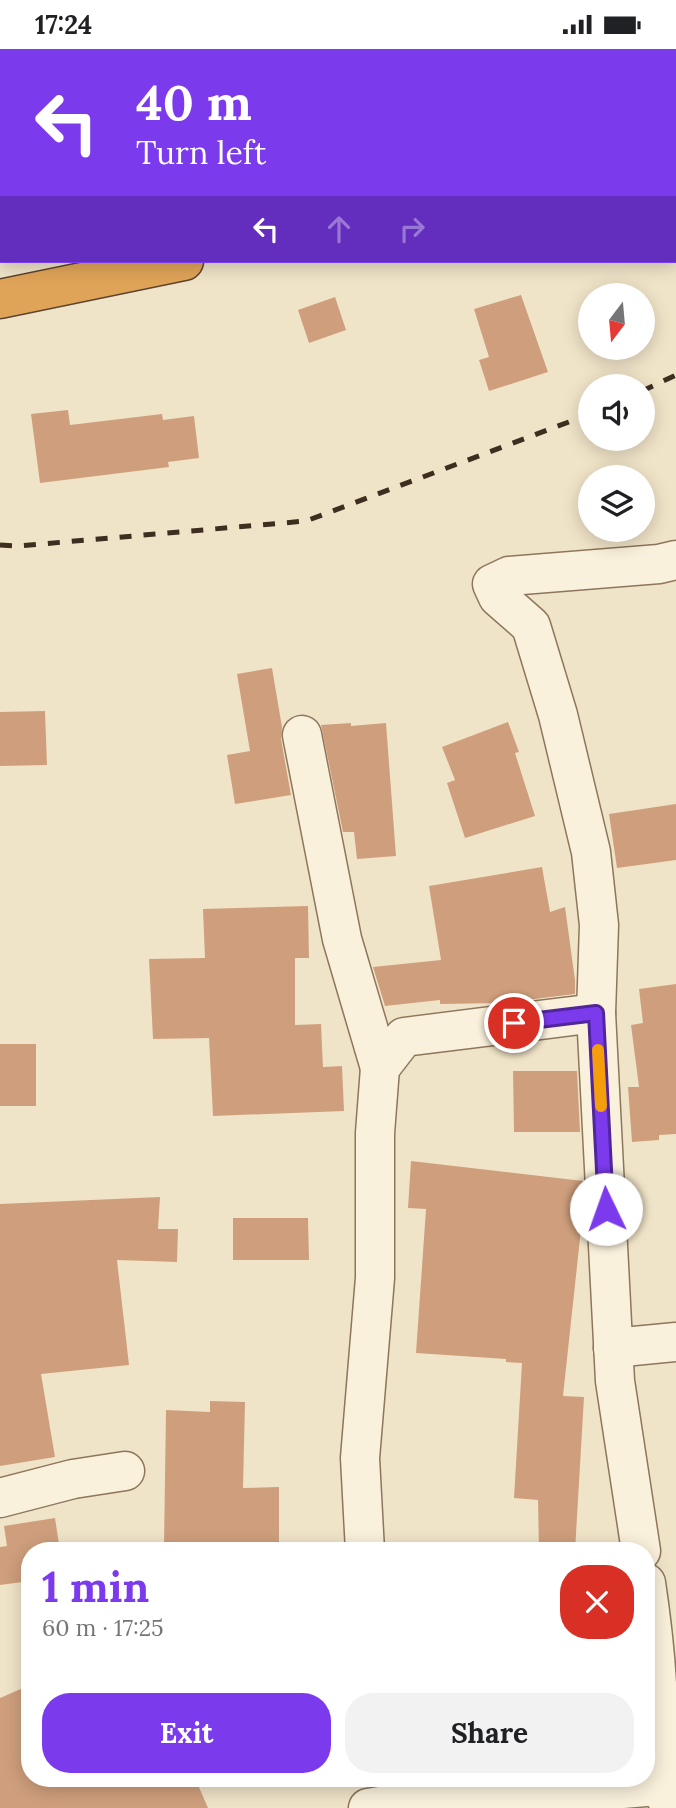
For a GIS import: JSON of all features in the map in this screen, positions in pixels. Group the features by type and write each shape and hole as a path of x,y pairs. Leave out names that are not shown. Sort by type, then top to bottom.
{"highway":[{"path":"0,299 174,263"}],"street":[{"path":"640,1542 617,1404 613,1348 596,1013 599,925 591,852 558,715 531,626 498,597 492,584 509,576 659,564 676,559"},
{"path":"302,735 342,939 380,1068 375,1132 375,1278 360,1458 365,1542"},
{"path":"380,1068 404,1037 596,1013"},
{"path":"613,1348 676,1342"},
{"path":"0,1498 74,1479 125,1471"},
{"path":"375,1797 665,1797 655,1662"}],"building":[{"path":"521,295 548,372 489,391 479,360 489,357 474,309"},
{"path":"335,297 346,330 309,343 298,310"},
{"path":"68,410 70,425 162,414 163,420 194,416 199,458 168,462 169,467 40,483 31,414"},
{"path":"272,668 291,795 235,804 227,755 250,751 237,674"},
{"path":"45,711 47,765 0,766 0,712"},
{"path":"508,722 519,752 515,753 535,816 465,838 447,783 455,780 442,747"},
{"path":"351,723 351,726 386,723 396,856 357,859 354,832 343,832 321,725"},
{"path":"676,804 676,860 617,868 609,814"},
{"path":"542,867 550,912 565,907 575,994 502,1003 440,1004 440,1000 385,1006 373,967 441,960 429,886"},
{"path":"308,906 309,958 295,958 295,1025 321,1024 323,1067 342,1066 344,1111 213,1116 209,1038 153,1039 149,959 205,958 203,909"},
{"path":"676,984 676,1134 659,1135 659,1140 632,1142 628,1087 639,1087 631,1025 643,1023 639,989"},
{"path":"0,1044 36,1044 36,1106 0,1106"},
{"path":"513,1071 577,1071 580,1132 514,1132"},
{"path":"411,1161 583,1181 585,1220 582,1220 563,1396 584,1397 576,1542 539,1542 538,1500 514,1498 522,1363 506,1362 506,1359 416,1353 426,1209 408,1208"},
{"path":"160,1197 158,1229 178,1229 177,1262 117,1260 129,1365 41,1374 55,1457 0,1466 0,1204"},
{"path":"233,1218 308,1218 309,1260 233,1260"},
{"path":"210,1401 245,1402 243,1488 279,1487 279,1542 164,1542 166,1410 210,1412"},
{"path":"55,1518 59,1542 21,1542 21,1582 0,1585 0,1547 7,1546 4,1526"},
{"path":"21,1689 21,1787 199,1787 208,1808 0,1808 0,1698"}],"railway":[{"path":"655,385 676,375"},
{"path":"0,545 18,546 306,521 578,419"}],"slow traffic":[{"path":"598,1050 601,1106"}],"route":[{"path":"514,1023 596,1013 606,1209"}]}
